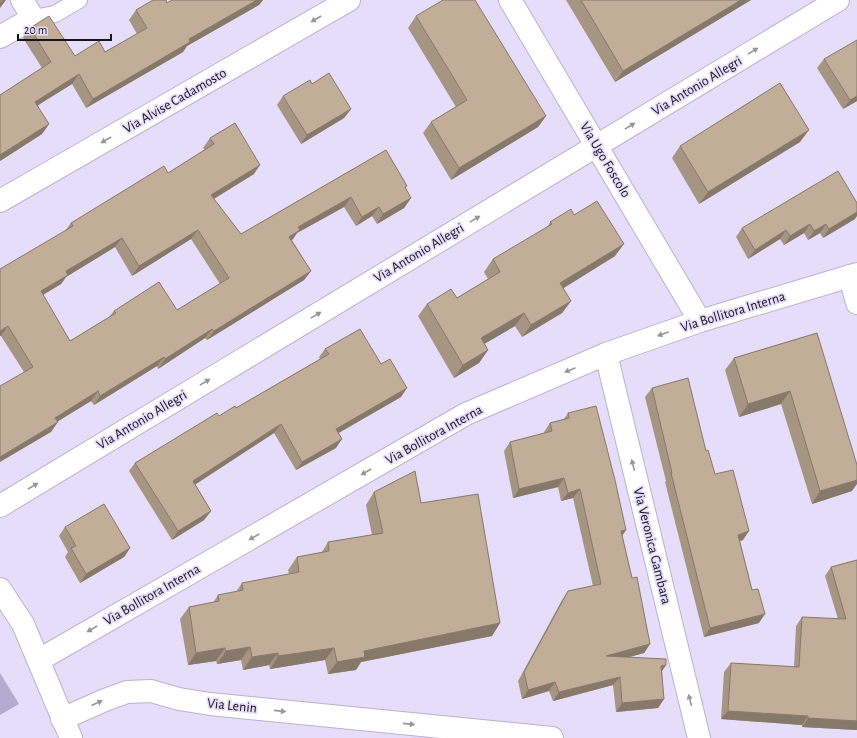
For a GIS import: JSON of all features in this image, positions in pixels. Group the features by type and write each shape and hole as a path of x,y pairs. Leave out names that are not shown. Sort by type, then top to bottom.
{"street":[{"name":"Via Alvise Cadamosto","path":"0,201 349,0"},
{"name":"Via Ugo Foscolo","path":"510,0 700,321"},
{"name":"Via Antonio Allegri","path":"0,506 838,0"},
{"path":"0,37 27,9"},
{"path":"854,275 857,303"},
{"name":"Via Bollitora Interna","path":"39,660 466,414 606,354 700,321 854,275"},
{"name":"Via Veronica Gambara","path":"606,354 699,738"},
{"name":"Via Lenin","path":"0,589 23,624 67,728 105,700 127,692 151,691 179,699 210,704 552,738"}],"lane":[{"path":"27,9 56,14 79,0"}],"shaded area":[{"path":"0,673 19,704 0,715"}],"building":[{"path":"153,0 166,0 167,3 172,0 257,0 189,39 190,42 93,99 79,74 35,102 49,124 0,155 0,95 51,62 30,28 49,16 75,56 99,41 105,52 147,28 136,10"},
{"path":"443,0 475,0 546,116 459,168 431,122 467,100 416,16"},
{"path":"581,0 741,0 623,71"},
{"path":"857,40 857,96 850,100 824,59"},
{"path":"329,73 351,109 307,135 283,96 310,80 312,84"},
{"path":"780,83 809,130 708,192 680,146"},
{"path":"235,123 260,165 211,195 241,234 386,150 407,186 405,187 411,198 383,214 379,207 362,217 351,197 298,227 300,230 289,237 311,271 214,331 212,329 165,359 164,357 100,396 98,391 55,418 58,422 0,457 0,386 33,367 8,326 0,331 0,269 73,226 71,223 164,166 168,173 214,144 210,138","holes":["198,230 229,278 177,310 159,282 114,311 116,313 70,341 41,291 68,275 66,271 122,238 139,266"]},
{"path":"838,171 857,203 857,212 829,229 826,224 814,231 810,224 790,236 786,230 755,250 742,228"},
{"path":"597,201 624,244 560,283 571,301 531,325 524,313 481,338 488,350 463,365 427,304 451,289 457,298 500,272 493,259 552,224 550,222 571,209 574,215"},
{"path":"360,329 381,364 390,359 407,388 336,429 342,439 302,462 281,424 193,481 211,511 178,531 135,463 217,413 219,416 235,406 236,408 329,354 325,349"},
{"path":"817,333 857,465 857,480 820,491 790,391 748,404 734,358"},
{"path":"688,378 706,451 708,450 715,474 733,470 749,531 738,535 752,590 758,589 765,614 710,628 671,473 652,388"},
{"path":"596,406 626,530 621,531 632,578 637,577 650,644 606,656 666,659 666,665 661,666 664,699 622,703 620,677 559,692 555,682 528,690 524,672 568,591 601,584 580,489 568,493 564,478 519,489 510,442 552,431 550,423 569,418 568,413"},
{"path":"415,471 421,503 478,494 500,623 364,651 365,657 337,662 334,648 278,656 278,653 252,657 250,647 226,651 225,648 196,653 189,607 219,601 218,595 243,590 242,583 299,572 297,557 329,551 328,542 383,533 374,492"},
{"path":"104,504 130,548 86,574 71,548 76,546 65,527"},
{"path":"857,560 857,721 728,711 731,663 799,667 802,617 846,619 831,567"}]}
